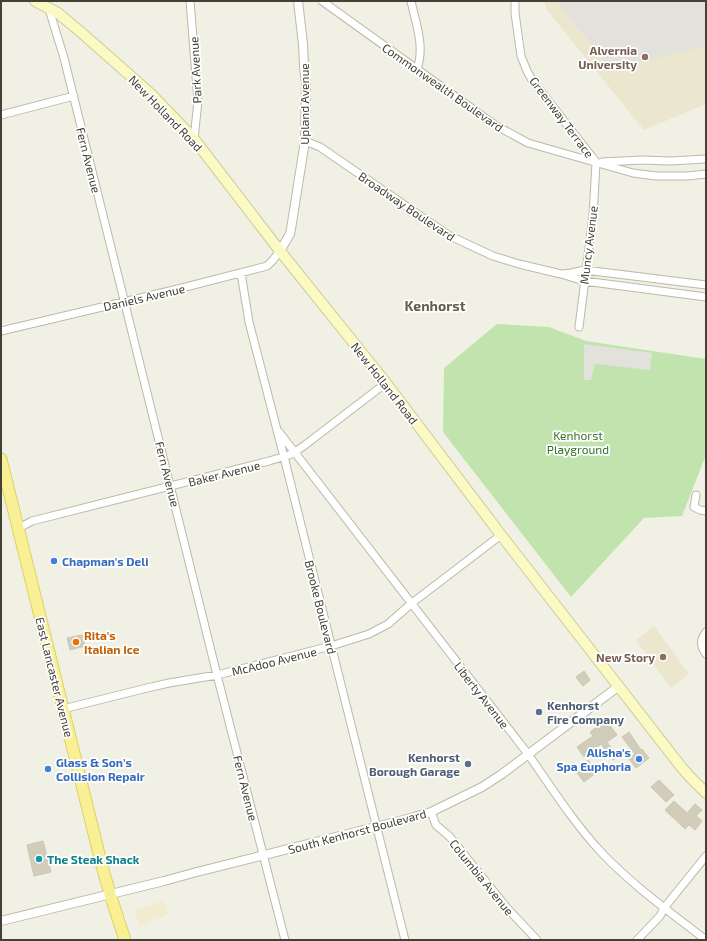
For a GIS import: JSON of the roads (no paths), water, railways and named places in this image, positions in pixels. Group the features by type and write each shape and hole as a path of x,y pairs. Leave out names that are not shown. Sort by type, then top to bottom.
{"main road":[{"name":"New Holland Road","path":"35,1 58,13 78,30 151,94 194,139 280,251 386,383 501,535 682,768 706,793"},
{"name":"East Lancaster Avenue","path":"2,464 99,856 125,940"}],"street":[{"name":"Park Avenue","path":"190,1 198,101 194,139"},
{"name":"Upland Avenue","path":"280,251 290,234 305,141 306,83 298,1"},
{"name":"Commonwealth Boulevard","path":"322,1 495,126 528,143 633,173 656,176 687,176 706,174"},
{"path":"411,1 420,42 419,62 416,69"},
{"name":"Greenway Terrace","path":"515,1 521,56 527,71 532,80 596,163"},
{"name":"Fern Avenue","path":"49,8 62,49 74,96 170,486 285,940"},
{"path":"1,115 74,96"},
{"name":"Broadway Boulevard","path":"305,141 320,147 422,218 455,239 493,256 584,281 706,297"},
{"name":"Commonwealth Boulevard","path":"596,163 642,160 670,161 706,159"},
{"name":"Muncy Avenue","path":"579,327 593,216 596,163"},
{"name":"Daniels Avenue","path":"1,331 178,289 267,266 280,251"},
{"name":"Broadway Boulevard","path":"561,274 585,270 706,285"},
{"name":"Brooke Boulevard","path":"241,273 249,322 404,940"},
{"name":"Baker Avenue","path":"19,528 32,521 284,457 295,452 386,383"},
{"name":"Liberty Avenue","path":"277,430 528,754 562,804 601,852 631,881 706,940"},
{"path":"696,496 694,507 706,511"},
{"name":"McAdoo Avenue","path":"63,709 169,683 218,675 360,637 383,627 501,535"},
{"path":"706,632 702,638 701,645 706,654"},
{"name":"South Kenhorst Boulevard","path":"1,921 431,812 482,787 502,774 619,686"},
{"name":"Columbia Avenue","path":"431,812 436,825 450,837 507,908 537,940"},
{"path":"637,940 660,916 664,908 706,856"}],"place":[{"name":"Alvernia University","path":"645,57"},
{"name":"Chapman's Deli","path":"54,561"},
{"name":"Rita's Italian Ice","path":"76,642"},
{"name":"New Story","path":"663,657"},
{"name":"Kenhorst Fire Company","path":"539,712"},
{"name":"Alisha's Spa Euphoria","path":"639,759"},
{"name":"Kenhorst Borough Garage","path":"468,764"},
{"name":"Glass & Son's Collision Repair","path":"48,769"},
{"name":"The Steak Shack","path":"39,859"}],"district":[{"name":"Kenhorst","path":"435,305"}],"park label":[{"name":"Kenhorst Playground","path":"578,442"}]}
